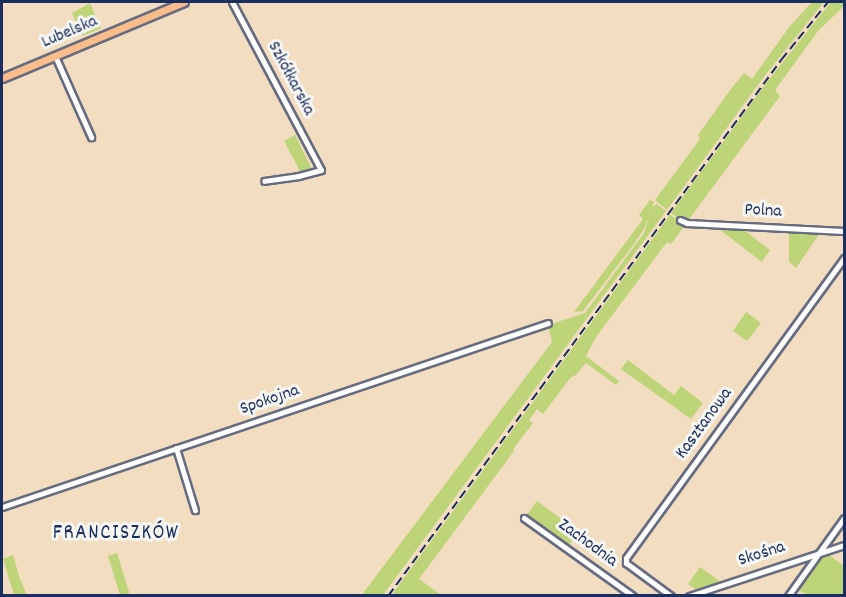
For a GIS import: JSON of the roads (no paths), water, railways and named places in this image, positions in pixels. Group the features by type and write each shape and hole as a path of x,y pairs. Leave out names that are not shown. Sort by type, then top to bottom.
{"main road":[{"name":"Lubelska","path":"2,78 184,2"}],"street":[{"name":"Szkółkarska","path":"232,2 321,170 264,181"},
{"path":"55,56 92,137"},
{"name":"Polna","path":"680,220 687,223 844,231"},
{"name":"Kasztanowa","path":"671,596 626,563 626,558 844,258"},
{"name":"Spokojna","path":"2,507 549,323"},
{"path":"176,448 195,510"},
{"name":"Zachodnia","path":"524,518 633,596"},
{"path":"788,596 844,518"},
{"name":"Skośna","path":"689,596 844,545"}],"railway":[{"path":"388,596 781,60 828,2"}],"district":[{"name":"FRANCISZKÓW","path":"116,534"}]}
